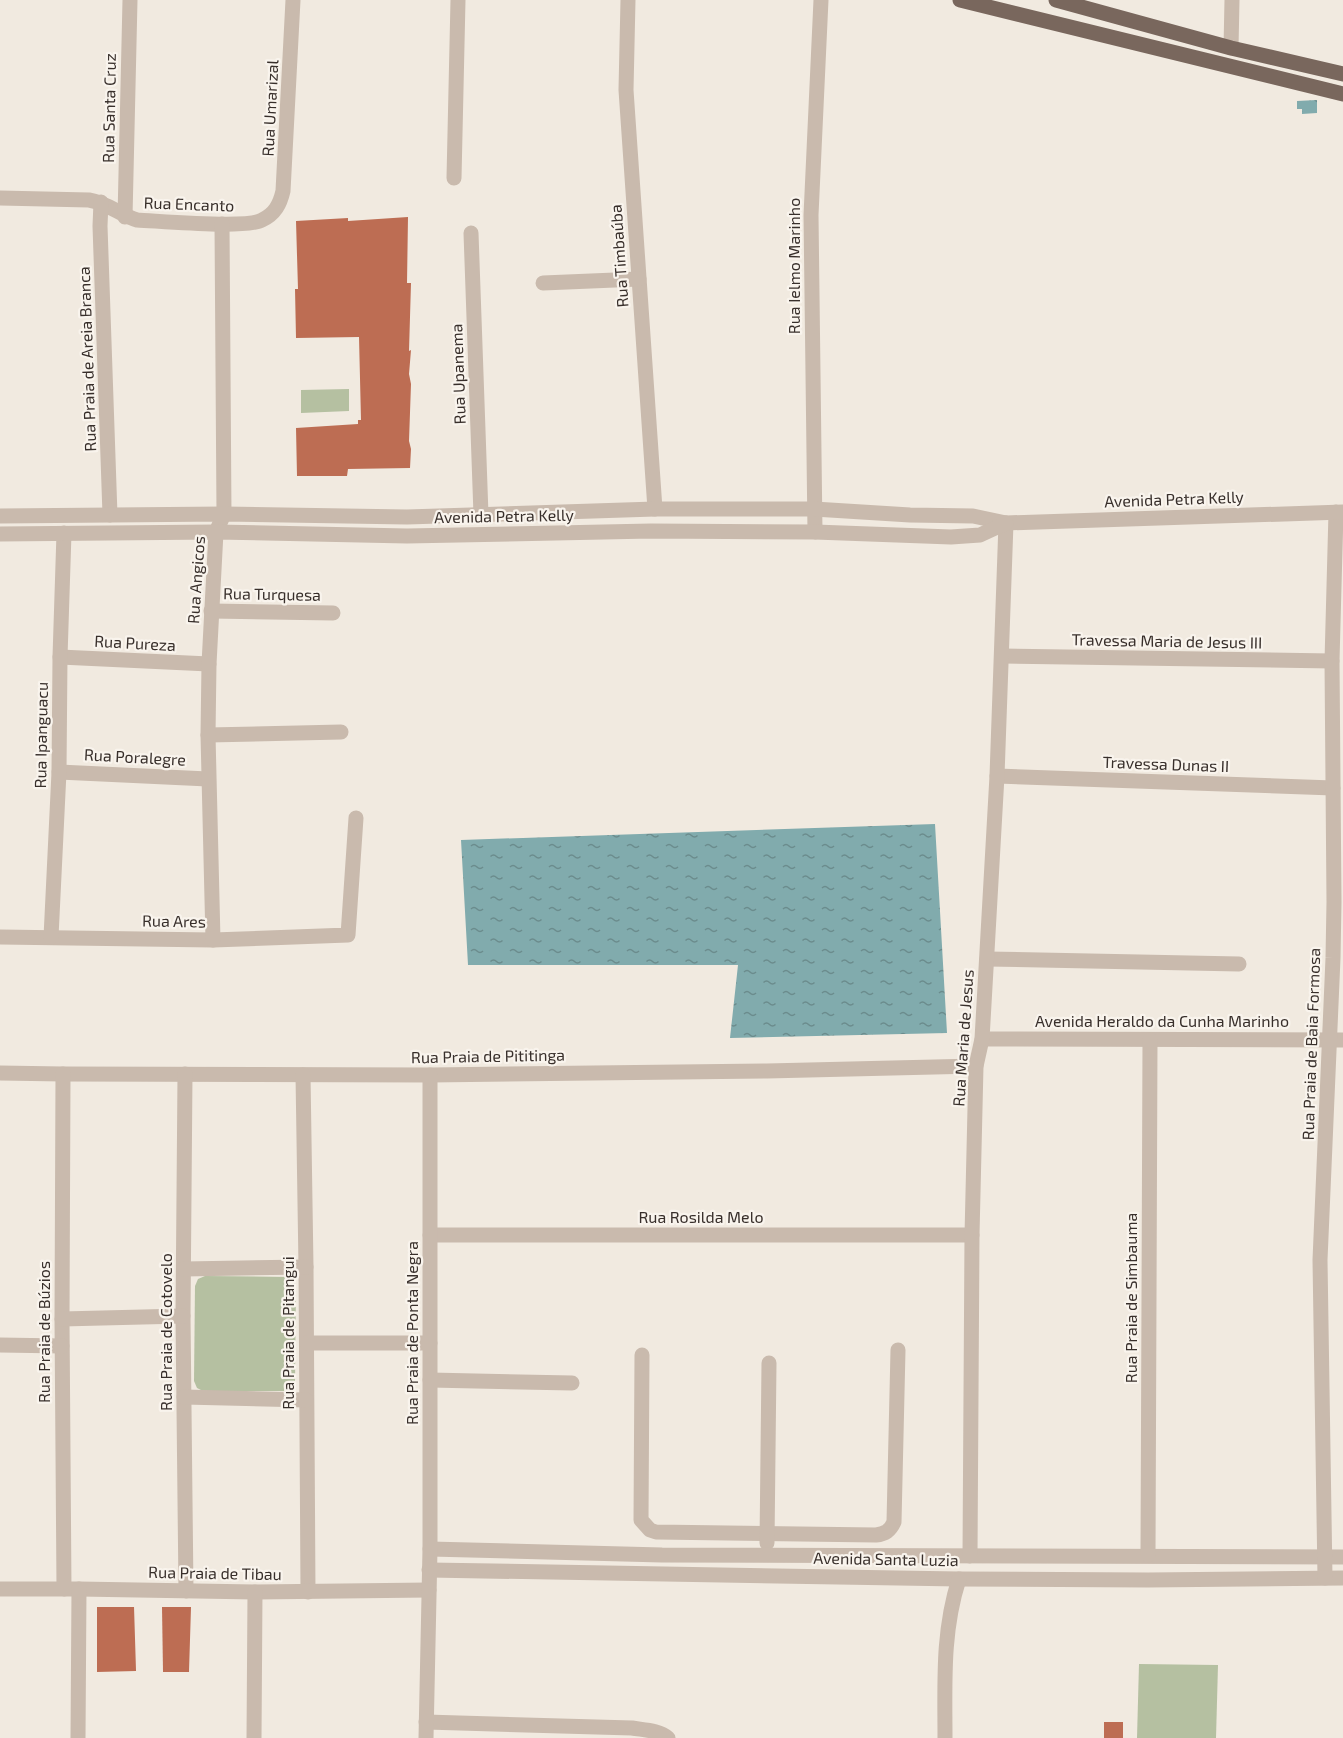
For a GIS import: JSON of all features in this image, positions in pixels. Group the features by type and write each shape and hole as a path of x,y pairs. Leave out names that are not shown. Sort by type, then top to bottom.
{"main road":[{"path":"960,0 1343,94"},
{"path":"1056,0 1231,48 1343,74"},
{"path":"1130,43 1136,22"}],"street":[{"name":"Rua Santa Cruz","path":"125,217 130,0"},
{"name":"Rua Umarizal","path":"271,214 280,204 283,191 293,0"},
{"path":"454,178 458,0"},
{"name":"Rua Timbaúba","path":"628,0 626,90 655,509"},
{"name":"Rua Ielmo Marinho","path":"815,532 811,215 821,0"},
{"path":"1231,48 1232,0"},
{"name":"Rua Encanto","path":"0,198 90,200 113,207 125,217 137,220 249,224 261,222 271,214"},
{"name":"Rua Praia de Areia Branca","path":"101,202 110,515"},
{"name":"Rua Angicos","path":"213,940 208,735 211,611 216,532 224,514 222,224"},
{"name":"Rua Upanema","path":"471,233 481,514"},
{"path":"543,283 639,279"},
{"name":"Avenida Petra Kelly","path":"0,516 224,514 407,517 655,509 814,509 973,516 1006,523 1339,512"},
{"name":"Rua Praia de Baia Formosa","path":"1325,1578 1320,1260 1336,1040 1332,661 1339,512"},
{"name":"Avenida Petra Kelly","path":"0,534 216,532 407,536 651,531 815,532 951,537 980,535 1006,523"},
{"name":"Rua Maria de Jesus","path":"970,1556 972,1235 976,1066 982,1039 987,958 997,776 1006,523"},
{"name":"Rua Ipanguacu","path":"51,938 59,772 64,533"},
{"name":"Rua Turquesa","path":"211,611 333,613"},
{"name":"Travessa Maria de Jesus III","path":"1002,656 1332,661"},
{"name":"Rua Pureza","path":"60,657 209,664"},
{"path":"208,735 341,732"},
{"name":"Rua Poralegre","path":"59,772 208,778"},
{"name":"Travessa Dunas II","path":"997,776 1333,788"},
{"name":"Rua Ares","path":"0,937 213,940 348,935 356,818"},
{"path":"987,958 1239,964"},
{"name":"Avenida Heraldo da Cunha Marinho","path":"982,1039 1336,1040"},
{"name":"Rua Praia de Simbauma","path":"1148,1556 1150,1040"},
{"name":"Rua Praia de Pititinga","path":"0,1073 430,1075 976,1066"},
{"name":"Rua Praia de Búzios","path":"63,1074 64,1589"},
{"name":"Rua Praia de Cotovelo","path":"185,1074 183,1316 186,1591"},
{"name":"Rua Praia de Pitangui","path":"303,1075 308,1592"},
{"name":"Rua Praia de Ponta Negra","path":"426,1738 430,1549 430,1075"},
{"name":"Rua Rosilda Melo","path":"430,1235 972,1235"},
{"path":"184,1269 306,1267"},
{"path":"62,1319 183,1316"},
{"path":"307,1343 430,1343"},
{"path":"0,1345 62,1346"},
{"path":"642,1355 641,1520 650,1530 656,1532 876,1535 884,1534 891,1529 894,1522 898,1350"},
{"path":"766,1555 768,1363"},
{"path":"430,1380 572,1383"},
{"path":"184,1397 306,1400"},
{"name":"Avenida Santa Luzia","path":"430,1549 662,1555 1343,1557"},
{"name":"Avenida Santa Luzia","path":"429,1570 959,1579 1343,1578"},
{"path":"945,1738 946,1644 952,1599 959,1579"},
{"name":"Rua Praia de Tibau","path":"0,1589 255,1592 429,1590"},
{"path":"78,1738 80,1589"},
{"path":"254,1738 255,1592"},
{"path":"426,1722 632,1728 664,1734 668,1738"}],"green space":[{"path":"349,389 349,411 301,413 301,390"},
{"path":"205,1276 287,1277 294,1280 296,1286 295,1382 292,1389 285,1391 203,1391 197,1388 194,1381 195,1286 198,1279"},
{"path":"1139,1664 1218,1665 1216,1738 1137,1738"}],"water":[{"path":"1317,100 1317,113 1302,114 1302,109 1297,109 1297,101"},
{"path":"935,824 947,1033 730,1038 738,965 468,965 461,840"}],"building":[{"path":"408,217 407,283 411,283 410,468 348,469 347,476 297,476 296,428 358,424 358,420 361,420 359,337 296,338 295,289 298,289 296,221 348,218 348,221"},
{"path":"97,1607 134,1607 136,1671 97,1672"},
{"path":"162,1607 191,1607 189,1672 163,1672"},
{"path":"1104,1722 1123,1722 1123,1738 1104,1738"}]}
